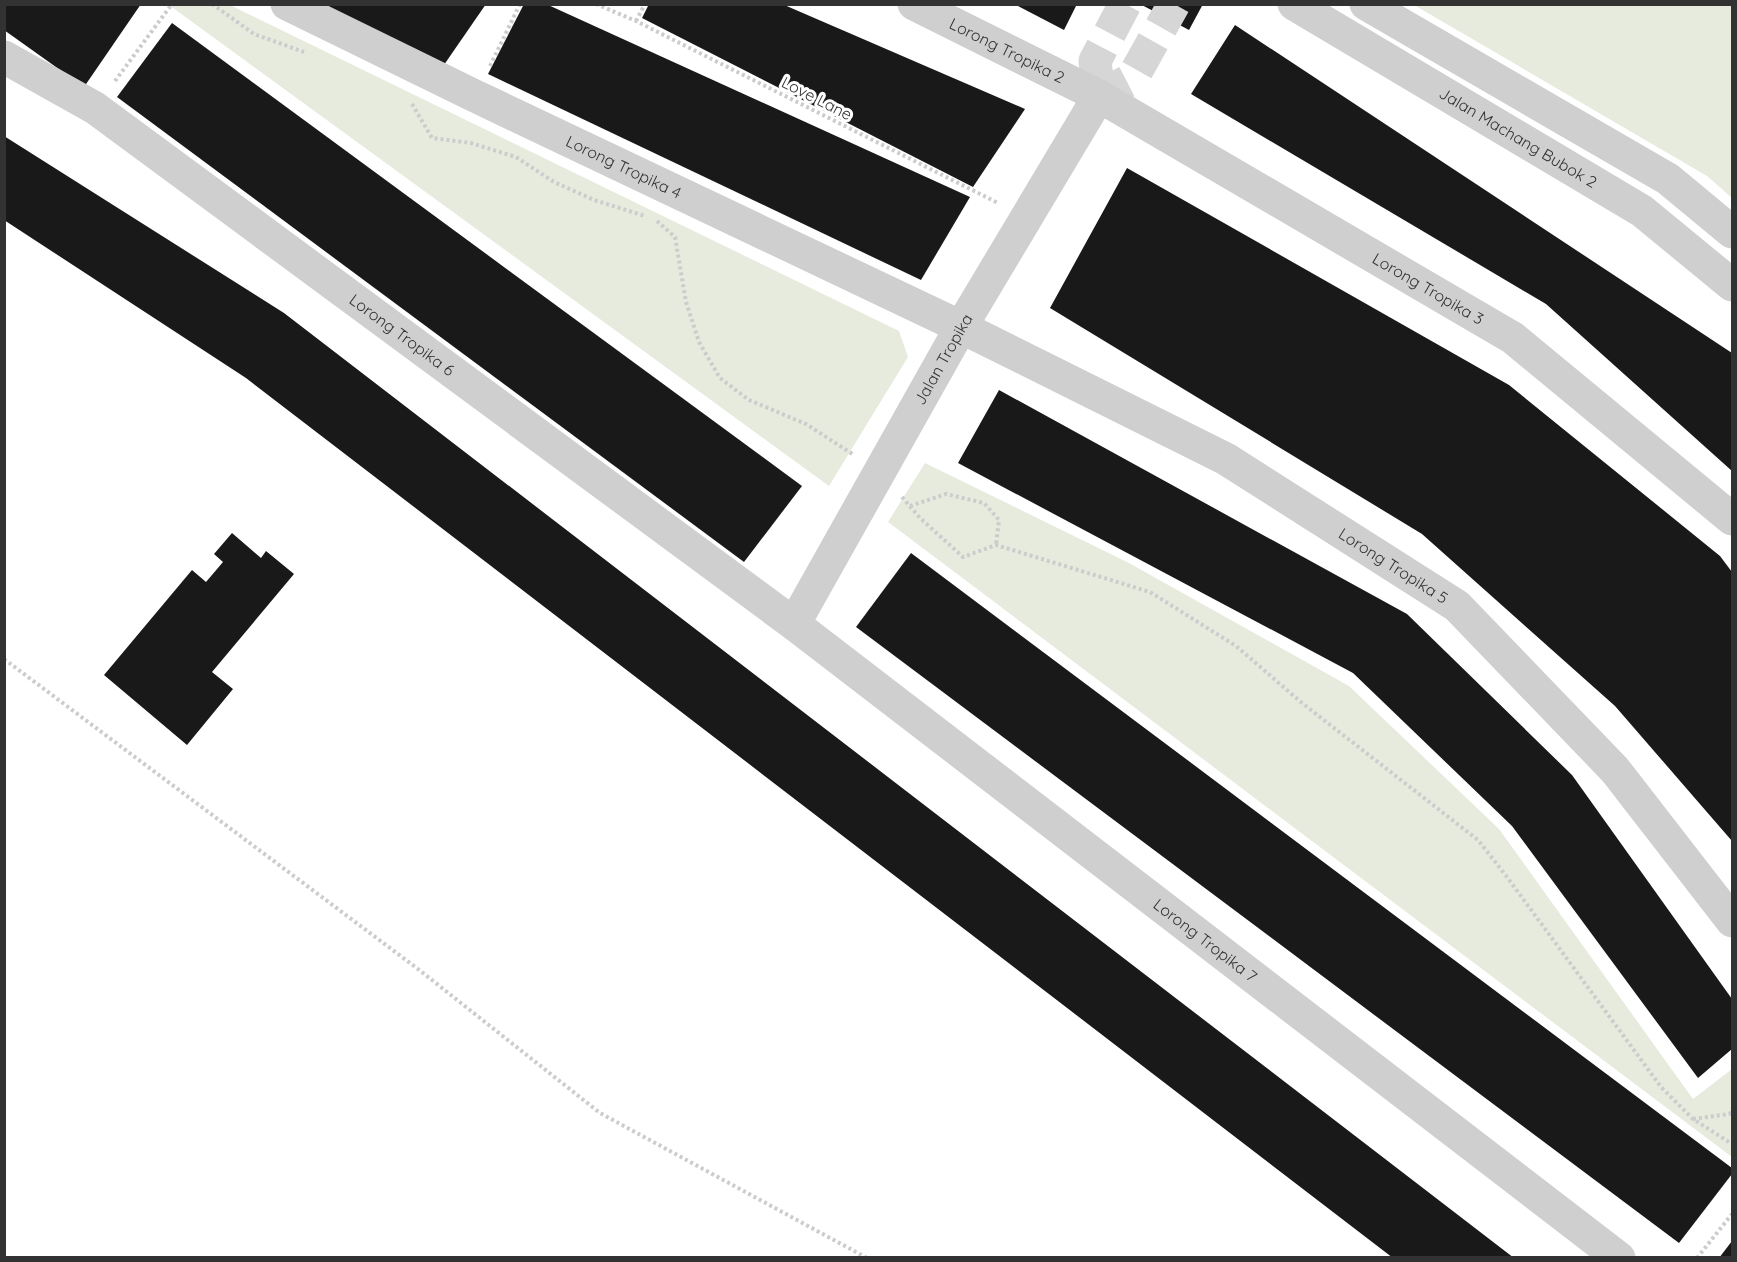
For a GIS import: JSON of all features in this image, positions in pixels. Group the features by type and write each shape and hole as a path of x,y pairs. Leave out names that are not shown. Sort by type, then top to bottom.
{"street":[{"name":"Lorong Tropika 4","path":"287,4 961,327"},
{"name":"Lorong Tropika 2","path":"914,4 1099,96"},
{"name":"Jalan Machang Bubok 2","path":"1293,4 1642,211 1732,285"},
{"path":"1366,4 1668,179 1732,232"},
{"name":"Lorong Tropika 6","path":"4,57 95,108 794,624"},
{"name":"Jalan Tropika","path":"794,624 961,327 1099,96"},
{"name":"Lorong Tropika 3","path":"1099,96 1514,338 1732,519"},
{"name":"Lorong Tropika 5","path":"961,327 1226,459 1457,606 1615,770 1732,921"},
{"name":"Lorong Tropika 7","path":"794,624 1619,1257"}],"path":[{"path":"95,108 172,4"},
{"path":"212,4 254,33 305,52"},
{"path":"475,96 520,4"},
{"name":"Love Lane","path":"596,4 636,21 1026,217"},
{"path":"636,21 645,4"},
{"path":"411,100 432,138 471,143 516,157 554,182 594,200 654,219 675,237 686,302 699,342 720,378 749,400 806,424 880,471 920,518 963,557 996,545 1150,592 1236,646 1302,703 1478,840 1661,1087 1693,1119 1732,1144"},
{"path":"910,506 946,494 984,503 999,520 996,545"},
{"path":"4,659 418,969 600,1113 867,1257"},
{"path":"1693,1119 1732,1112"},
{"path":"1697,1257 1732,1214"}],"shaded area":[{"path":"169,5 230,5 899,331 908,357 829,486"},
{"path":"1414,5 1732,5 1732,198 1707,176"},
{"path":"925,463 1129,563 1349,686 1499,829 1693,1099 1732,1069 1732,1157 888,522"}],"building":[{"path":"4,4 141,4 84,87 4,30"},
{"path":"307,4 486,4 437,75"},
{"path":"524,4 546,4 970,197 921,280 488,74"},
{"path":"649,4 782,4 1025,109 973,187 642,18"},
{"path":"1014,4 1077,4 1064,30"},
{"path":"1140,4 1203,4 1189,30"},
{"path":"172,23 802,486 744,562 117,97"},
{"path":"1235,25 1732,353 1732,471 1546,304 1191,94"},
{"path":"4,136 284,313 1514,1258 1393,1258 246,378 4,220"},
{"path":"1127,168 1509,385 1720,556 1732,572 1732,841 1615,706 1422,534 1050,308"},
{"path":"999,390 1407,614 1572,775 1732,999 1732,1049 1698,1078 1512,826 1353,673 958,463"},
{"path":"232,533 261,558 266,551 294,574 212,672 233,689 187,745 104,675 192,570 206,582 223,562 214,554"},
{"path":"911,553 1732,1168 1732,1174 1679,1243 856,627"},
{"path":"1732,1241 1732,1258 1719,1258"}],"tunnel":[{"path":"1125,4 1095,61 1099,96 1132,79 1174,4"}]}
